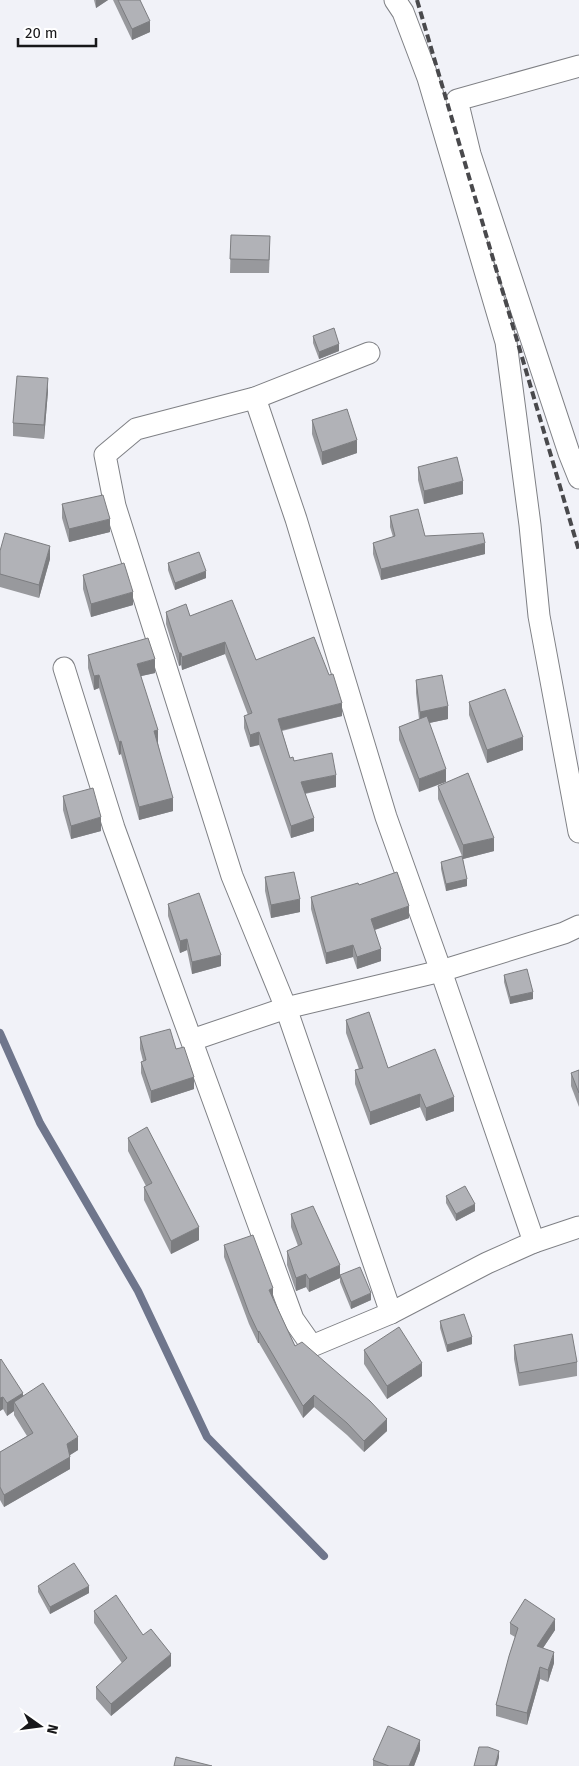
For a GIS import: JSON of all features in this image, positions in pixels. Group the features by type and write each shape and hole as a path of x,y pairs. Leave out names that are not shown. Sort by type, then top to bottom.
{"street":[{"path":"395,0 403,12 428,78 506,342 530,525 539,616 579,832"},
{"path":"579,66 457,100 470,154 569,454 579,478"},
{"path":"369,354 255,398 136,429 105,455 115,506 232,876 286,1008 391,1313"},
{"path":"255,398 296,519 386,816 442,970 534,1242"},
{"path":"64,668 114,828 293,1319 312,1346 391,1313 487,1263 534,1242 579,1227"},
{"path":"192,1040 286,1008 442,970 564,933 579,926"}],"building":[{"path":"118,0 140,0 150,21 132,29"},
{"path":"231,235 270,236 269,260 230,259"},
{"path":"334,328 339,344 319,352 313,336"},
{"path":"17,376 48,378 44,425 13,423"},
{"path":"347,409 357,440 322,452 312,420"},
{"path":"457,457 463,481 424,491 418,467"},
{"path":"103,495 110,519 69,529 62,504"},
{"path":"418,509 425,536 483,533 485,543 381,569 373,543 395,536 390,516"},
{"path":"5,533 50,546 39,585 0,574 0,551"},
{"path":"199,552 206,571 175,583 168,563"},
{"path":"124,563 133,592 91,604 83,575"},
{"path":"232,600 256,660 314,637 329,675 333,674 342,703 278,719 290,758 293,757 294,761 332,753 336,775 301,782 314,818 291,826 259,732 250,735 244,716 252,713 225,642 182,657 166,612 186,604 190,616"},
{"path":"148,638 155,659 137,664 158,730 154,731 173,798 139,807 121,741 119,742 99,675 94,676 88,655"},
{"path":"442,675 448,706 420,712 416,680"},
{"path":"505,689 523,737 487,750 469,702"},
{"path":"427,716 446,769 419,779 399,727"},
{"path":"468,773 494,838 463,845 438,786"},
{"path":"93,788 101,817 71,826 63,796"},
{"path":"462,856 467,879 446,884 441,862"},
{"path":"294,872 300,899 271,905 265,877"},
{"path":"397,872 409,906 371,919 381,949 357,957 353,945 326,953 311,897 358,883 359,885"},
{"path":"199,893 221,955 192,962 187,939 180,941 168,904"},
{"path":"527,969 533,992 510,997 504,975"},
{"path":"369,1012 388,1068 435,1049 454,1097 426,1108 420,1094 370,1112 355,1070 363,1068 346,1020"},
{"path":"170,1029 176,1049 184,1047 194,1077 151,1091 141,1062 146,1060 140,1037"},
{"path":"579,1070 579,1093 571,1073"},
{"path":"147,1127 199,1227 171,1241 144,1187 152,1183 128,1138"},
{"path":"465,1186 475,1204 456,1214 446,1196"},
{"path":"313,1206 340,1265 309,1279 306,1274 296,1278 287,1251 302,1244 291,1214"},
{"path":"253,1235 273,1288 269,1290 295,1346 302,1342 370,1401 387,1419 364,1441 347,1423 314,1395 303,1406 258,1332 224,1245"},
{"path":"360,1267 371,1293 351,1302 340,1275"},
{"path":"464,1314 472,1337 447,1345 440,1321"},
{"path":"399,1327 422,1363 387,1386 364,1350"},
{"path":"572,1334 577,1362 519,1373 514,1345"},
{"path":"1,1359 23,1393 7,1403 3,1397 0,1398"},
{"path":"43,1383 78,1437 67,1444 70,1457 4,1495 0,1487 0,1452 33,1433 14,1402"},
{"path":"74,1563 89,1586 50,1607 38,1586"},
{"path":"116,1595 143,1635 151,1629 171,1654 111,1704 96,1687 127,1658 94,1611"},
{"path":"525,1599 555,1619 537,1646 554,1652 548,1670 540,1667 527,1713 496,1705 518,1628 510,1623"},
{"path":"388,1726 420,1740 409,1766 389,1766 373,1760"},
{"path":"479,1747 488,1747 499,1751 495,1766 474,1766"},
{"path":"176,1757 212,1766 174,1766"}],"waterway":[{"path":"0,1033 40,1123 138,1291 207,1437 324,1556"}],"railway":[{"path":"417,0 579,551"}]}
